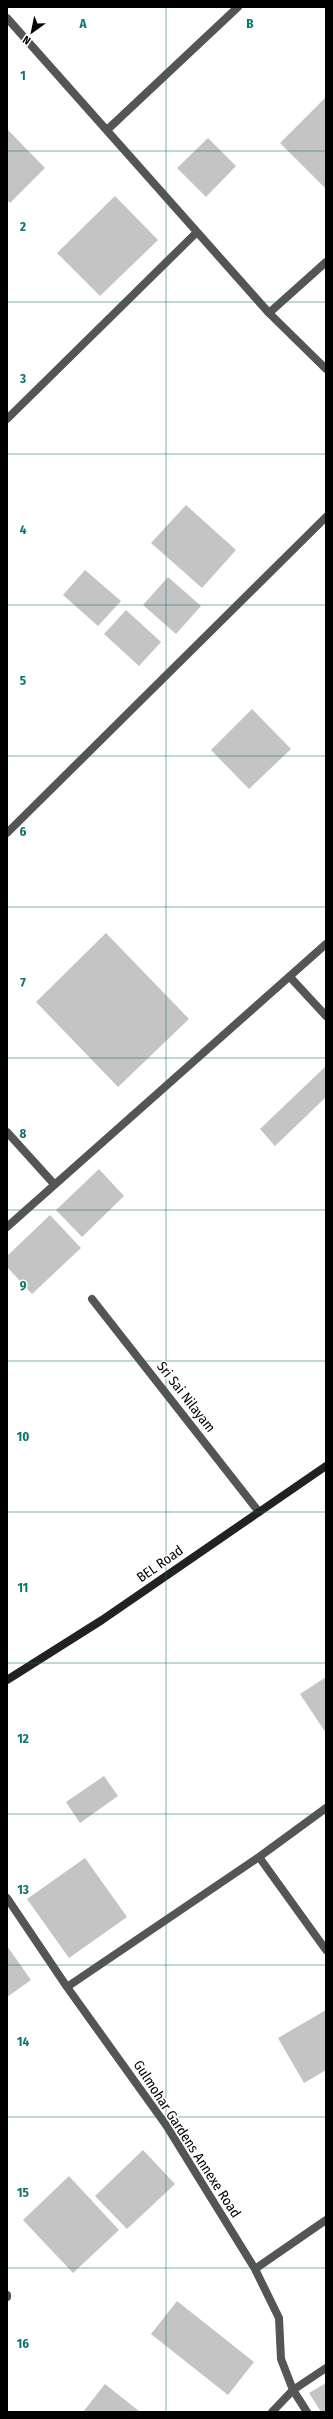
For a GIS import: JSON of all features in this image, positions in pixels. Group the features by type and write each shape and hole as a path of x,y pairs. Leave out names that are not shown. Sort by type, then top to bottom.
{"street":[{"path":"107,130 238,7"},
{"path":"7,17 269,313 326,369"},
{"path":"7,418 197,232"},
{"path":"269,313 326,262"},
{"path":"7,833 326,517"},
{"path":"7,1227 326,944"},
{"path":"290,977 326,1016"},
{"path":"7,1132 54,1184"},
{"name":"Sri Sai Nilayam","path":"92,1299 259,1512"},
{"name":"BEL Road","path":"7,1680 102,1620 326,1466"},
{"path":"68,1987 259,1857 326,1808"},
{"path":"259,1857 326,1950"},
{"name":"Gulmohar Gardens Annexe Road","path":"7,1898 166,2125 255,2269 279,2318 281,2359 293,2390 307,2412"},
{"path":"255,2269 326,2220"},
{"path":"272,2412 293,2390 326,2368"}],"building":[{"path":"326,97 326,189 280,143"},
{"path":"7,129 45,168 10,203 7,200"},
{"path":"208,138 236,166 206,197 177,168"},
{"path":"115,196 158,240 100,296 57,253"},
{"path":"186,505 236,550 202,588 151,543"},
{"path":"85,570 121,601 98,626 63,595"},
{"path":"168,577 201,606 176,634 143,605"},
{"path":"126,610 161,642 139,666 104,634"},
{"path":"252,709 291,749 249,789 211,750"},
{"path":"106,933 189,1019 118,1087 36,1002"},
{"path":"326,1066 326,1097 275,1146 260,1129"},
{"path":"99,1169 124,1196 82,1237 56,1210"},
{"path":"50,1215 81,1248 32,1294 7,1267 7,1256"},
{"path":"326,1677 326,1733 300,1694"},
{"path":"104,1776 118,1796 80,1823 66,1802"},
{"path":"85,1858 127,1917 69,1958 27,1899"},
{"path":"7,1946 31,1980 7,1997"},
{"path":"326,2010 326,2070 304,2083 278,2038"},
{"path":"143,2150 175,2184 127,2229 95,2196"},
{"path":"69,2176 119,2230 73,2273 23,2220"},
{"path":"177,2301 254,2362 228,2395 151,2334"},
{"path":"326,2383 326,2412 321,2412 309,2393"},
{"path":"105,2384 140,2412 83,2412"}]}
